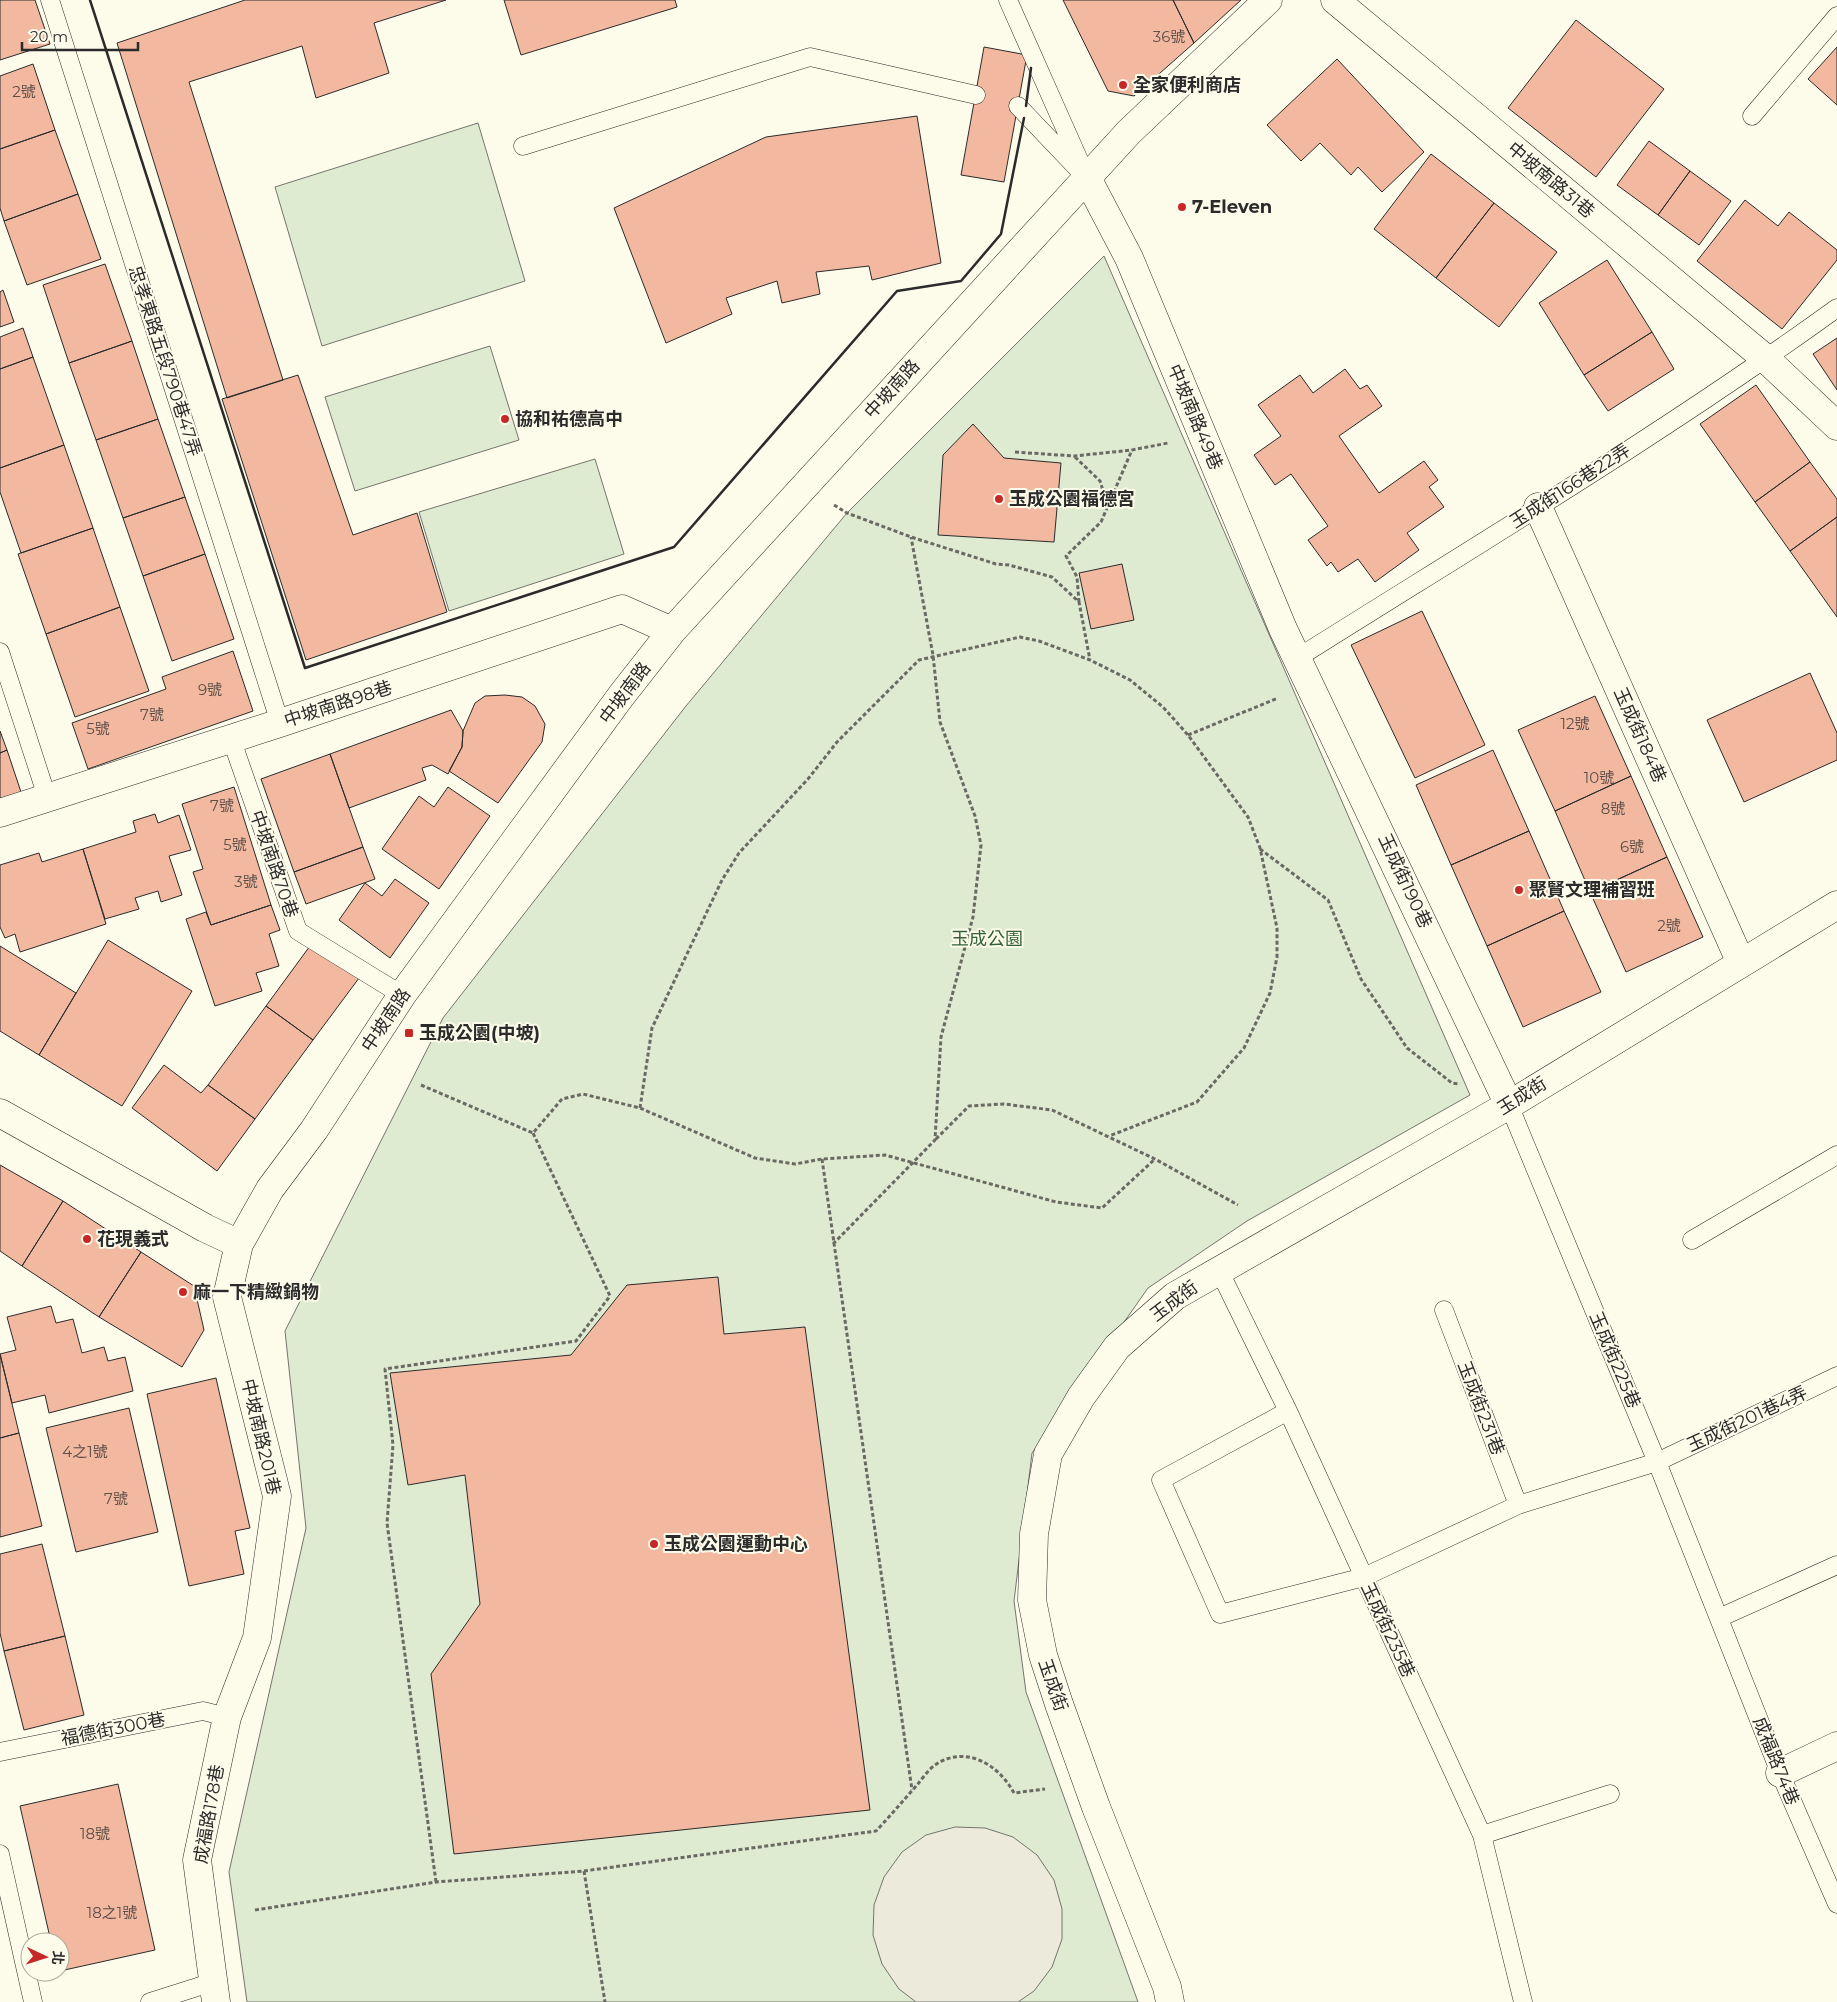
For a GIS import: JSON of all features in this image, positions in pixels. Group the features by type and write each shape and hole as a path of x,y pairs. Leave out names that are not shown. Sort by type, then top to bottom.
{"street":[{"name":"中坡南路","path":"238,1244 270,1189 314,1130 402,995 621,696 672,631 1129,132 1268,0"},
{"name":"中坡南路31巷","path":"1335,0 1766,359 1837,426"},
{"name":"中坡南路49巷","path":"1086,178 1129,258 1283,629 1299,657"},
{"name":"玉成街184巷","path":"1538,506 1741,963"},
{"name":"中坡南路98巷","path":"0,813 280,723 622,609 672,631"},
{"name":"玉成街190巷","path":"1299,657 1510,1104"},
{"name":"玉成街","path":"1170,2002 1167,1987 1096,1807 1043,1655 1032,1600 1034,1534 1048,1454 1081,1397 1117,1348 1175,1296 1269,1244 1510,1104 1837,905"},
{"path":"0,1113 205,1228 238,1244"},
{"name":"中坡南路201巷","path":"227,1716 257,1638 277,1496 227,1297 238,1244"},
{"name":"成福路178巷","path":"215,1992 197,1860 227,1716"},
{"path":"1780,1773 1837,1746"}],"lane":[{"name":"忠孝東路五段790巷47弄","path":"50,0 280,723"},
{"path":"1008,0 1086,178"},
{"path":"1752,116 1837,16"},
{"path":"523,146 810,56 976,95"},
{"path":"1018,106 1086,178"},
{"name":"玉成街166巷22弄","path":"1299,657 1766,359 1837,308"},
{"path":"0,652 47,797"},
{"name":"中坡南路70巷","path":"231,738 298,931 402,995"},
{"name":"玉成街225巷","path":"1510,1104 1719,1618"},
{"path":"1692,1240 1837,1155"},
{"name":"玉成街235巷","path":"1219,1270 1288,1411 1482,1835 1523,2002"},
{"name":"玉成街231巷","path":"1444,1310 1518,1505"},
{"name":"玉成街201巷4弄","path":"1288,1411 1161,1480 1220,1614 1364,1577 1518,1505 1657,1462 1837,1376"},
{"path":"1719,1618 1837,1565"},
{"name":"成福路74巷","path":"1719,1618 1780,1773 1837,1904"},
{"name":"福德街300巷","path":"0,1752 203,1711 227,1716"},
{"path":"1482,1835 1610,1794"},
{"path":"0,1854 33,2002"},
{"path":"150,2002 215,1992"}],"path":[{"path":"1015,452 1074,456 1132,450 1176,441"},
{"path":"1090,660 1079,602 1077,576 1066,556 1100,522 1132,450"},
{"path":"1074,456 1100,481 1107,503"},
{"path":"803,486 847,513 910,537 996,564 1009,565 1052,576 1079,602"},
{"path":"910,537 933,655 940,722 976,816 981,846 973,917 941,1037 936,1140"},
{"path":"640,1108 652,1028 722,880 739,853 808,779 844,735 919,660 933,655 1020,637 1039,641 1090,660 1130,680 1163,706 1188,735 1248,817 1260,848 1277,928 1276,957 1270,993 1244,1048 1197,1102 1108,1136"},
{"path":"1188,735 1279,697"},
{"path":"1260,848 1328,900 1361,979 1407,1048 1452,1083 1462,1084"},
{"path":"421,1085 533,1133 610,1296 576,1341 385,1369 394,1445 387,1523 436,1882"},
{"path":"533,1133 562,1099 583,1094 640,1108 756,1158 795,1164 822,1159 885,1155 1056,1202 1102,1208 1155,1159"},
{"path":"833,1244 969,1106 1004,1104 1052,1110 1155,1159 1238,1206"},
{"path":"822,1159 912,1791"},
{"path":"255,1910 436,1882 584,1871 876,1831 934,1766 948,1759 962,1757 979,1759 994,1767 1006,1778 1014,1793 1045,1789"},
{"path":"584,1871 605,2002"}],"green space":[{"path":"478,123 525,281 322,346 275,187"},
{"name":"玉成公園","path":"1104,256 1470,1095 1247,1221 1148,1288 1032,1453 1014,1601 1026,1692 1138,2002 247,2002 229,1872 306,1528 285,1331 443,1018 686,706 847,513"},
{"path":"490,346 519,440 355,491 325,397"},
{"path":"595,459 624,554 449,611 419,512"}],"shaded area":[{"path":"955,1827 985,1828 1013,1837 1037,1855 1054,1880 1062,1909 1062,1939 1052,1967 1034,1991 1018,2002 916,2002 899,1989 882,1964 873,1935 874,1905 884,1877 902,1852 926,1835"}],"building":[{"path":"0,0 35,0 50,44 0,60"},
{"path":"245,0 446,0 374,23 389,73 316,98 302,46 189,82 283,380 227,398 117,43"},
{"path":"504,0 675,0 677,7 521,55"},
{"path":"1063,0 1173,0 1194,43 1134,96 1108,91"},
{"path":"1173,0 1241,0 1194,43"},
{"path":"1576,20 1664,89 1596,177 1508,108"},
{"path":"984,47 1027,55 1004,182 961,175"},
{"path":"1837,47 1837,105 1808,79"},
{"path":"1337,59 1424,152 1382,192 1358,167 1351,175 1320,143 1301,161 1267,125"},
{"path":"33,64 55,130 0,149 0,76"},
{"path":"917,116 941,263 872,280 869,266 816,272 820,294 782,303 777,281 726,298 732,314 666,343 614,208 766,137"},
{"path":"55,130 78,194 4,221 0,208 0,149"},
{"path":"1649,141 1690,171 1658,215 1617,185"},
{"path":"1431,154 1494,203 1436,278 1374,229"},
{"path":"1690,171 1731,201 1699,245 1658,215"},
{"path":"78,194 101,259 27,285 4,221"},
{"path":"1745,200 1778,226 1789,212 1837,250 1837,260 1782,329 1697,261"},
{"path":"1494,203 1557,252 1499,327 1436,278"},
{"path":"1607,260 1652,332 1584,375 1539,303"},
{"path":"105,264 132,341 69,363 43,285"},
{"path":"3,290 14,322 0,327 0,292"},
{"path":"23,328 33,357 0,369 0,337"},
{"path":"1652,332 1674,369 1608,411 1584,375"},
{"path":"1837,338 1837,390 1813,354"},
{"path":"132,341 158,419 96,440 69,363"},
{"path":"33,357 64,445 0,468 0,369"},
{"path":"1345,369 1360,389 1367,385 1382,406 1339,436 1379,493 1424,461 1438,480 1429,487 1444,507 1407,533 1419,550 1375,582 1358,559 1338,572 1331,562 1327,566 1308,540 1328,526 1291,474 1275,485 1254,455 1281,436 1258,405 1300,375 1313,393"},
{"path":"298,375 353,535 417,513 447,612 306,660 222,399"},
{"path":"1756,385 1810,462 1755,502 1700,424"},
{"path":"158,419 185,497 123,518 96,440"},
{"name":"玉成公園福德宮","path":"973,424 1004,458 1061,463 1054,542 938,535 943,455"},
{"path":"64,445 93,528 21,553 0,492 0,468"},
{"path":"1810,462 1837,499 1837,517 1790,551 1755,502"},
{"path":"185,497 205,554 143,576 123,518"},
{"path":"1837,517 1837,617 1790,551"},
{"path":"93,528 120,607 46,634 18,554"},
{"path":"205,554 234,639 172,661 143,576"},
{"path":"1122,564 1134,620 1091,629 1079,573"},
{"path":"120,607 149,691 75,717 46,634"},
{"path":"1422,611 1485,745 1415,778 1351,645"},
{"path":"233,651 253,711 88,769 72,723 166,689 162,677"},
{"path":"1810,673 1837,733 1837,760 1744,802 1707,720"},
{"path":"505,695 522,697 535,706 545,724 542,742 498,803 449,771 462,747 463,731 475,703 485,696"},
{"path":"1595,696 1631,776 1555,811 1518,730"},
{"path":"451,710 463,731 462,747 448,774 432,765 422,768 426,780 349,808 330,754"},
{"path":"0,731 7,750 0,753"},
{"path":"7,750 21,792 0,799 0,753"},
{"path":"1493,750 1529,831 1451,865 1416,785"},
{"path":"330,754 363,847 294,872 261,779"},
{"path":"1631,776 1667,857 1590,892 1555,811"},
{"path":"234,787 271,905 211,925 193,872 203,869 182,804"},
{"path":"448,787 490,816 439,889 382,849 419,796 434,807"},
{"path":"155,814 158,823 179,815 191,850 169,856 182,895 161,902 158,891 135,898 139,909 105,919 83,849 136,832 133,821"},
{"path":"1529,831 1564,911 1487,946 1451,865"},
{"path":"363,847 375,879 306,904 294,872"},
{"path":"83,849 106,924 20,952 15,934 5,938 0,927 0,865 39,853 42,862"},
{"path":"1667,857 1703,937 1626,972 1590,892"},
{"path":"395,879 429,903 390,958 339,920 365,883 382,896"},
{"path":"271,905 280,930 269,934 279,966 256,973 262,991 215,1006 186,919 206,912 211,925"},
{"path":"1564,911 1601,992 1523,1027 1487,946"},
{"path":"318,935 365,970 313,1040 266,1006"},
{"path":"108,940 192,991 122,1106 39,1055"},
{"path":"0,946 76,993 39,1055 0,1031"},
{"path":"266,1006 313,1040 255,1119 208,1085"},
{"path":"164,1065 201,1093 208,1085 255,1119 217,1171 132,1108"},
{"path":"0,1165 63,1201 22,1266 0,1251"},
{"path":"63,1201 141,1252 99,1317 22,1266"},
{"path":"141,1252 194,1286 204,1330 182,1367 99,1317"},
{"name":"玉成公園運動中心","path":"718,1277 724,1334 805,1327 870,1810 454,1854 431,1674 480,1604 465,1475 408,1485 390,1373 571,1355 627,1285"},
{"path":"51,1306 56,1323 73,1319 82,1353 104,1347 108,1361 125,1357 133,1391 49,1413 45,1395 12,1403 0,1354 16,1350 7,1317"},
{"path":"0,1354 19,1433 0,1438"},
{"path":"216,1378 250,1528 235,1531 244,1574 189,1586 147,1394"},
{"path":"129,1408 158,1532 76,1552 46,1428"},
{"path":"19,1433 42,1526 0,1537 0,1438"},
{"path":"42,1544 65,1636 4,1651 0,1633 0,1554"},
{"path":"65,1636 84,1715 24,1730 4,1651"},
{"path":"118,1784 155,1950 70,1969 70,1932 49,1932 20,1806"}],"wall":[{"path":"90,0 305,668 674,547 897,291 961,281 1001,234 1024,118"},
{"path":"1026,106 1031,68"}],"place":[{"name":"全家便利商店","path":"1123,85"},
{"name":"7-Eleven","path":"1182,207"},
{"name":"協和祐德高中","path":"505,419"},
{"name":"玉成公園福德宮","path":"999,499"},
{"name":"聚賢文理補習班","path":"1519,890"},
{"name":"玉成公園(中坡)","path":"409,1033"},
{"name":"花現義式","path":"87,1239"},
{"name":"麻一下精緻鍋物","path":"183,1292"},
{"name":"玉成公園運動中心","path":"654,1544"}]}
